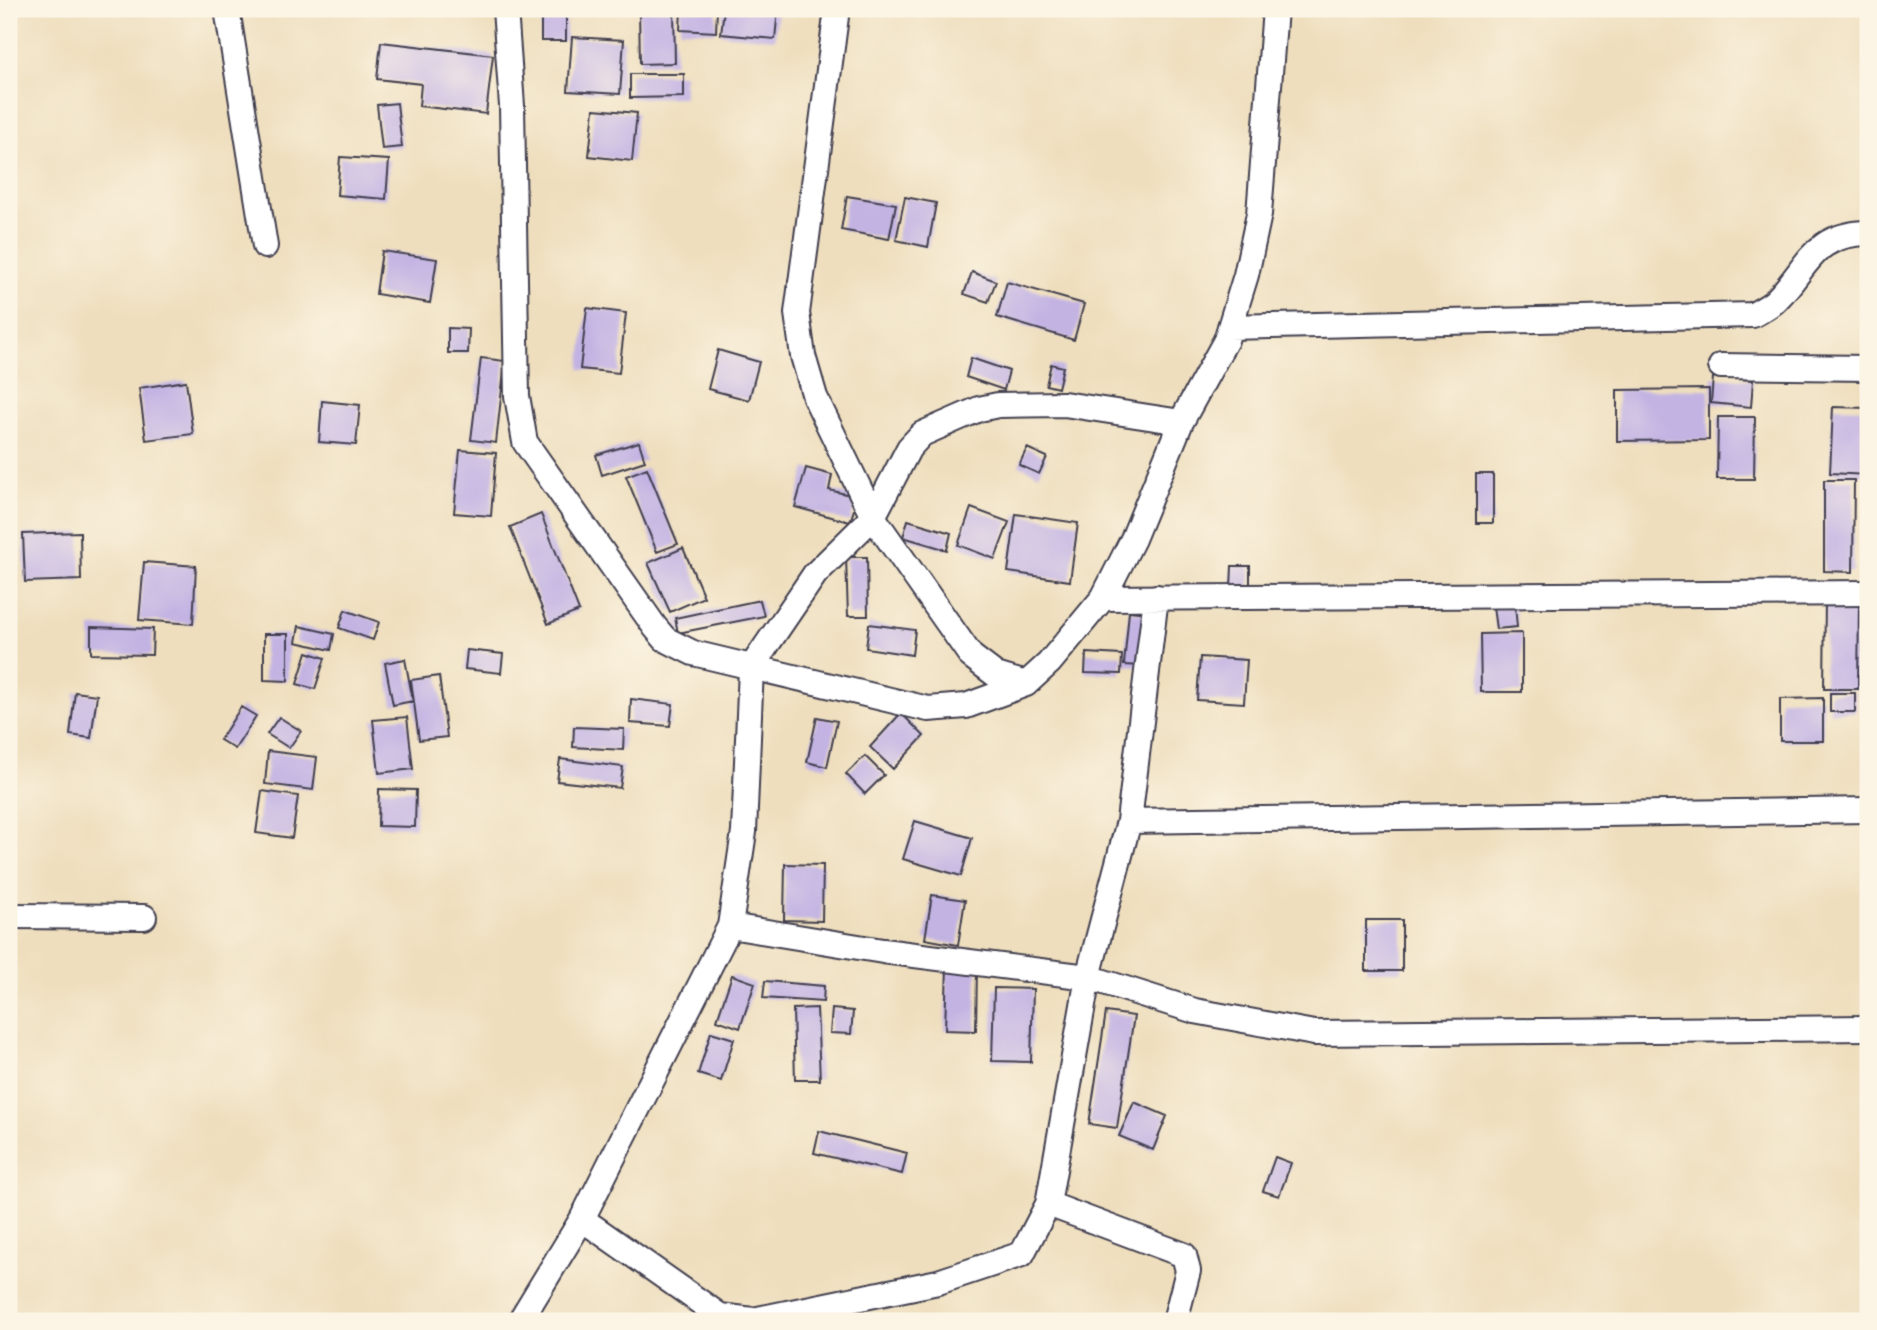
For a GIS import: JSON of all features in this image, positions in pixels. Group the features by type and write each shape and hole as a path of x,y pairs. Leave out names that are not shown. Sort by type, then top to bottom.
{"street":[{"path":"227,9 265,246"},
{"path":"505,9 512,106 517,396 525,442 664,639 693,653 928,709 966,706 1026,684 1049,663 1103,598 1133,539 1181,422 1226,340 1246,275 1259,214 1275,9"},
{"path":"837,9 797,313 803,356 815,397 873,517 971,656 996,675 1026,684"},
{"path":"1230,327 1753,315 1776,301 1808,257 1844,234 1868,233"},
{"path":"1721,366 1868,368"},
{"path":"520,1321 582,1219 730,926 744,832 751,668 815,574 873,517 909,448 922,434 979,409 998,405 1065,404 1181,422"},
{"path":"1103,598 1868,593"},
{"path":"582,1219 720,1316 753,1321 856,1310 1022,1254 1048,1204 1088,977 1129,821 1156,597"},
{"path":"1129,821 1868,810"},
{"path":"9,916 144,917"},
{"path":"730,926 883,951 1088,977 1195,1011 1314,1033 1868,1028"},
{"path":"1048,1204 1184,1255 1188,1271 1175,1321"}],"building":[{"path":"541,9 566,9 566,41 541,41"},
{"path":"639,9 674,9 675,63 640,64"},
{"path":"681,9 717,9 716,32 680,30"},
{"path":"724,9 778,9 775,39 721,34"},
{"path":"572,37 624,40 620,94 568,91"},
{"path":"381,42 493,55 486,114 419,106 421,84 377,79"},
{"path":"630,74 684,74 684,97 630,98"},
{"path":"397,103 402,147 382,149 377,105"},
{"path":"594,109 637,113 632,161 589,156"},
{"path":"340,157 389,160 386,199 337,195"},
{"path":"847,196 896,204 889,239 841,230"},
{"path":"905,197 936,203 928,247 896,240"},
{"path":"382,251 437,259 430,303 376,294"},
{"path":"972,272 996,281 988,302 964,294"},
{"path":"1007,282 1084,304 1074,340 997,317"},
{"path":"587,308 626,313 619,373 580,369"},
{"path":"448,328 469,329 468,353 448,353"},
{"path":"718,350 759,362 749,400 708,389"},
{"path":"481,358 505,361 496,443 471,440"},
{"path":"971,358 1009,371 1004,390 966,377"},
{"path":"1051,364 1063,367 1058,388 1046,385"},
{"path":"1713,377 1753,380 1751,407 1711,403"},
{"path":"186,381 193,434 146,440 139,388"},
{"path":"1709,389 1709,440 1617,441 1617,390"},
{"path":"322,401 360,405 356,445 319,442"},
{"path":"1833,407 1868,408 1868,475 1830,473"},
{"path":"1718,417 1755,417 1754,479 1717,479"},
{"path":"639,442 645,461 602,475 596,455"},
{"path":"1027,448 1047,457 1039,474 1019,465"},
{"path":"460,450 496,453 491,516 454,513"},
{"path":"647,468 678,544 657,552 626,476"},
{"path":"806,468 832,475 829,490 858,497 850,522 795,507"},
{"path":"1476,474 1493,474 1493,523 1476,523"},
{"path":"1824,480 1854,480 1853,572 1824,571"},
{"path":"971,508 1009,522 995,559 958,545"},
{"path":"541,514 579,611 548,624 510,527"},
{"path":"1016,514 1078,523 1070,581 1008,572"},
{"path":"908,520 951,533 947,550 903,537"},
{"path":"80,532 81,580 25,582 23,534"},
{"path":"683,548 704,597 670,612 648,563"},
{"path":"846,557 867,557 868,616 848,616"},
{"path":"144,562 196,566 193,624 139,620"},
{"path":"1232,566 1250,566 1250,589 1231,589"},
{"path":"760,600 764,616 678,633 675,618"},
{"path":"1825,601 1859,601 1858,689 1824,689"},
{"path":"1515,605 1517,627 1496,629 1493,607"},
{"path":"345,610 379,622 373,640 339,628"},
{"path":"1129,611 1148,613 1143,666 1124,665"},
{"path":"869,624 915,630 912,655 866,648"},
{"path":"299,626 334,634 331,650 296,642"},
{"path":"91,627 153,629 152,655 91,654"},
{"path":"1522,633 1522,692 1481,692 1480,634"},
{"path":"264,634 288,634 288,681 264,680"},
{"path":"1863,641 1868,641 1868,655 1863,655"},
{"path":"467,650 503,654 501,673 465,669"},
{"path":"307,652 325,658 315,689 297,684"},
{"path":"1086,653 1122,655 1121,674 1085,673"},
{"path":"1200,657 1247,660 1244,703 1197,700"},
{"path":"405,659 413,701 393,705 385,663"},
{"path":"439,676 447,737 419,740 411,680"},
{"path":"75,692 97,695 91,738 70,735"},
{"path":"1830,693 1855,693 1855,712 1830,712"},
{"path":"1823,698 1823,741 1780,741 1780,699"},
{"path":"631,699 673,704 670,726 630,723"},
{"path":"241,707 256,716 235,749 220,740"},
{"path":"901,713 924,736 893,769 870,747"},
{"path":"279,717 301,731 289,748 267,734"},
{"path":"407,717 413,769 379,773 373,720"},
{"path":"817,717 837,721 827,767 807,762"},
{"path":"574,727 624,729 623,750 573,747"},
{"path":"268,751 317,757 313,790 265,784"},
{"path":"865,756 884,775 865,794 846,774"},
{"path":"560,759 623,767 620,788 557,781"},
{"path":"379,789 416,790 415,827 378,826"},
{"path":"262,791 298,796 292,838 256,833"},
{"path":"915,821 972,838 961,876 903,859"},
{"path":"785,864 823,865 822,921 784,920"},
{"path":"932,895 965,900 958,945 925,939"},
{"path":"1366,920 1402,920 1402,971 1366,971"},
{"path":"947,966 977,967 976,1031 945,1030"},
{"path":"732,975 755,983 740,1028 717,1020"},
{"path":"765,981 824,986 823,1002 763,998"},
{"path":"994,988 1033,989 1031,1062 992,1061"},
{"path":"817,1008 820,1080 795,1080 793,1009"},
{"path":"832,1009 853,1011 851,1034 830,1033"},
{"path":"1106,1012 1134,1016 1117,1128 1089,1124"},
{"path":"711,1032 734,1039 721,1081 698,1074"},
{"path":"1134,1102 1167,1116 1153,1150 1119,1136"},
{"path":"819,1131 907,1153 902,1174 814,1153"},
{"path":"1275,1157 1291,1163 1279,1196 1263,1191"}]}
